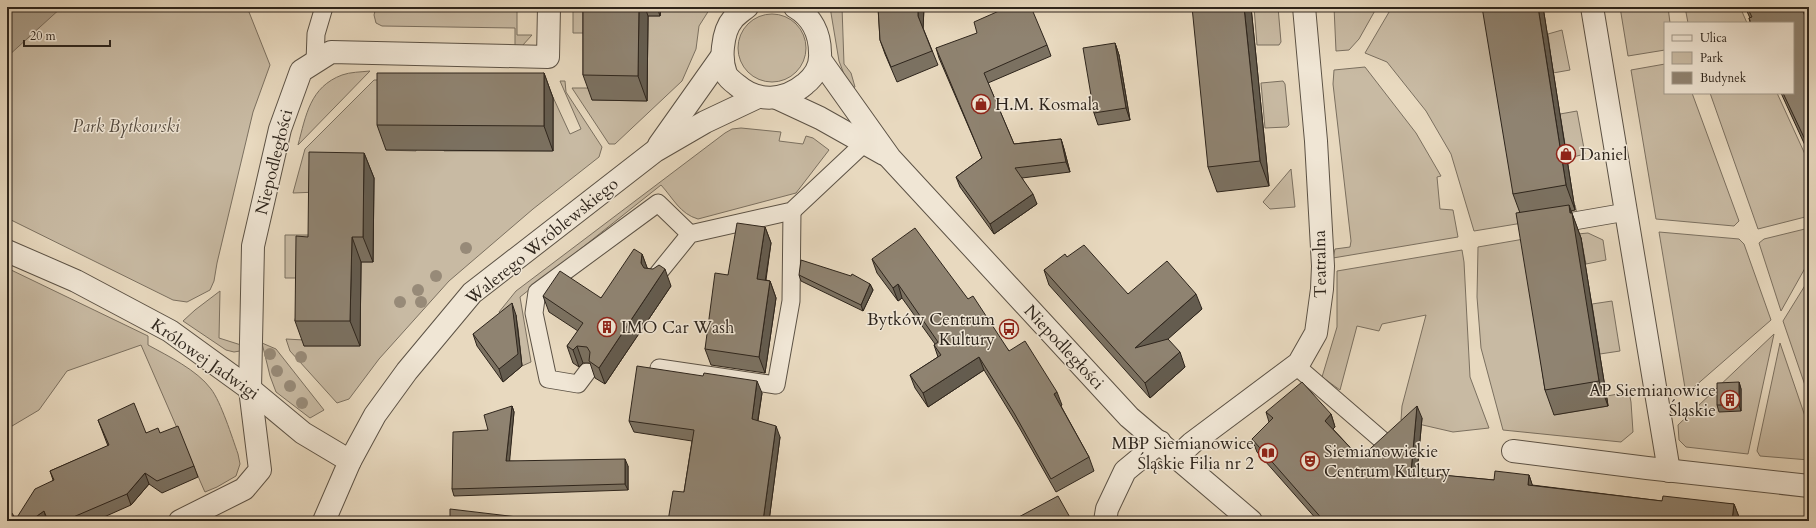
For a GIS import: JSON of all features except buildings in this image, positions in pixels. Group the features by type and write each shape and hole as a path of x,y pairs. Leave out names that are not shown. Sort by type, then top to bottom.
{"street":[{"name":"Niepodległości","path":"180,521 244,489 260,470 250,389 253,246 280,129 301,71 331,52 548,57 549,7"},
{"path":"722,56 724,36 732,19 747,7"},
{"path":"795,7 816,16 821,61"},
{"name":"Teatralna","path":"1177,457 1299,363 1316,333 1322,289 1323,266 1316,141 1304,7"},
{"path":"1592,7 1669,471"},
{"name":"Niepodległości","path":"722,56 726,76 742,89 820,118 869,139"},
{"name":"Walerego Wróblewskiego","path":"655,151 722,56"},
{"name":"Niepodległości","path":"821,61 869,139 890,158 1129,417 1251,521"},
{"name":"Walerego Wróblewskiego","path":"324,521 350,461 375,415 398,384 472,293 655,151 705,122 768,98 795,92 812,78 821,61"},
{"name":"Królowej Jadwigi","path":"7,251 76,281 170,330 250,389 303,433 350,461"},
{"path":"1105,521 1107,509 1125,471 1160,442"},
{"path":"1513,451 1669,471 1809,486"}],"lane":[{"path":"315,62 316,34 324,7"},
{"path":"656,276 690,234 792,211 869,139"},
{"path":"587,372 578,384 548,379 534,313 537,292 658,203 690,234"},
{"path":"659,368 776,385 791,301 792,211"},
{"path":"1537,227 1626,212"},
{"path":"1295,365 1383,441"}],"green space":[{"name":"Park Bytkowski","path":"7,7 247,7 270,65 253,112 214,281 210,290 187,302 173,300 7,218"},
{"path":"376,7 517,7 517,35 532,35 522,46 515,48 515,28 382,26 376,23 374,15"},
{"path":"573,7 605,7 592,33 573,33"},
{"path":"661,7 711,7 699,26 696,49 682,81 615,144 609,144 572,88 592,88 592,100 647,101 648,16 660,16"},
{"path":"830,7 842,7 844,64 851,73 855,87 850,90 839,61"},
{"path":"1254,7 1278,7 1281,42 1279,45 1257,45"},
{"path":"1334,7 1377,7 1359,39 1349,50 1336,51"},
{"path":"1392,7 1487,7 1521,213 1575,205 1577,214 1474,231 1451,154 1426,111 1387,62 1365,53"},
{"path":"1620,7 1668,7 1670,22 1664,22 1664,50 1628,56"},
{"path":"1685,7 1740,7 1747,22 1688,22"},
{"path":"772,14 785,17 796,24 803,35 806,48 803,61 796,72 785,79 772,82 759,79 748,72 741,61 738,48 741,35 748,24 759,17"},
{"path":"1562,30 1570,70 1553,73 1548,34"},
{"path":"1664,64 1664,94 1692,94 1739,221 1734,226 1656,219 1631,70"},
{"path":"1365,67 1416,133 1441,176 1437,177 1440,209 1453,210 1458,237 1333,258 1335,249 1350,247 1351,241 1333,84 1334,70"},
{"path":"370,71 298,145 311,103 323,87 331,80 342,75"},
{"path":"374,80 406,80 386,150 416,151 417,145 444,145 444,151 552,151 553,99 546,82 570,134 581,129 560,81 565,81 566,92 602,147 599,157 533,209 449,281 379,359 349,399 337,403 290,351 286,339 304,340 304,346 360,346 361,262 373,262 318,192 293,193 305,149"},
{"path":"1283,81 1285,84 1289,125 1287,127 1265,128 1261,83"},
{"path":"1710,94 1777,94 1809,163 1809,216 1758,229"},
{"path":"1577,111 1585,154 1573,157 1566,150 1560,114"},
{"path":"741,128 781,132 779,141 803,144 806,136 813,138 829,150 796,193 698,219 686,213 677,205 661,185 520,297 531,362 522,366 518,327 513,318 507,322 499,312 516,291 725,133 732,129"},
{"path":"1291,169 1295,207 1270,209 1263,202"},
{"path":"1809,228 1809,261 1781,311 1759,243 1764,239"},
{"path":"1659,232 1739,239 1744,244 1771,320 1686,394"},
{"path":"1588,233 1603,240 1606,260 1586,264 1581,238 1554,415 1608,406 1607,396 1629,392 1633,432 1621,442 1503,430 1481,348 1477,297 1478,247 1524,239"},
{"path":"285,235 317,235 305,278 285,278"},
{"path":"1462,250 1464,262 1470,377 1489,428 1453,432 1401,420 1402,406 1426,315 1382,324 1379,331 1357,326 1340,390 1322,377 1337,327 1337,271"},
{"path":"7,268 148,336 148,345 182,364 205,382 219,402 238,454 240,464 236,476 205,492 141,345 67,371 39,410 7,429"},
{"path":"1809,279 1809,397 1783,321"},
{"path":"220,291 219,338 241,345 240,351 234,352 226,350 183,321"},
{"path":"1612,301 1620,351 1600,354 1592,304"},
{"path":"1774,334 1748,454 1686,447 1679,440 1678,425"},
{"path":"262,343 276,349 324,410 310,418 276,392 270,376"},
{"path":"1780,343 1809,428 1809,460 1760,456 1757,451"}],"shaded area":[{"path":"7,7 62,7 7,57"}],"place":[{"name":"H.M. Kosmala","path":"981,104"},
{"name":"Daniel","path":"1566,154"},
{"name":"IMO Car Wash","path":"607,327"},
{"name":"Bytków Centrum Kultury","path":"1009,329"},
{"name":"AP Siemianowice Śląskie","path":"1730,400"},
{"name":"MBP Siemianowice Śląskie Filia nr 2","path":"1268,453"},
{"name":"Siemianowickie Centrum Kultury","path":"1310,461"}]}
